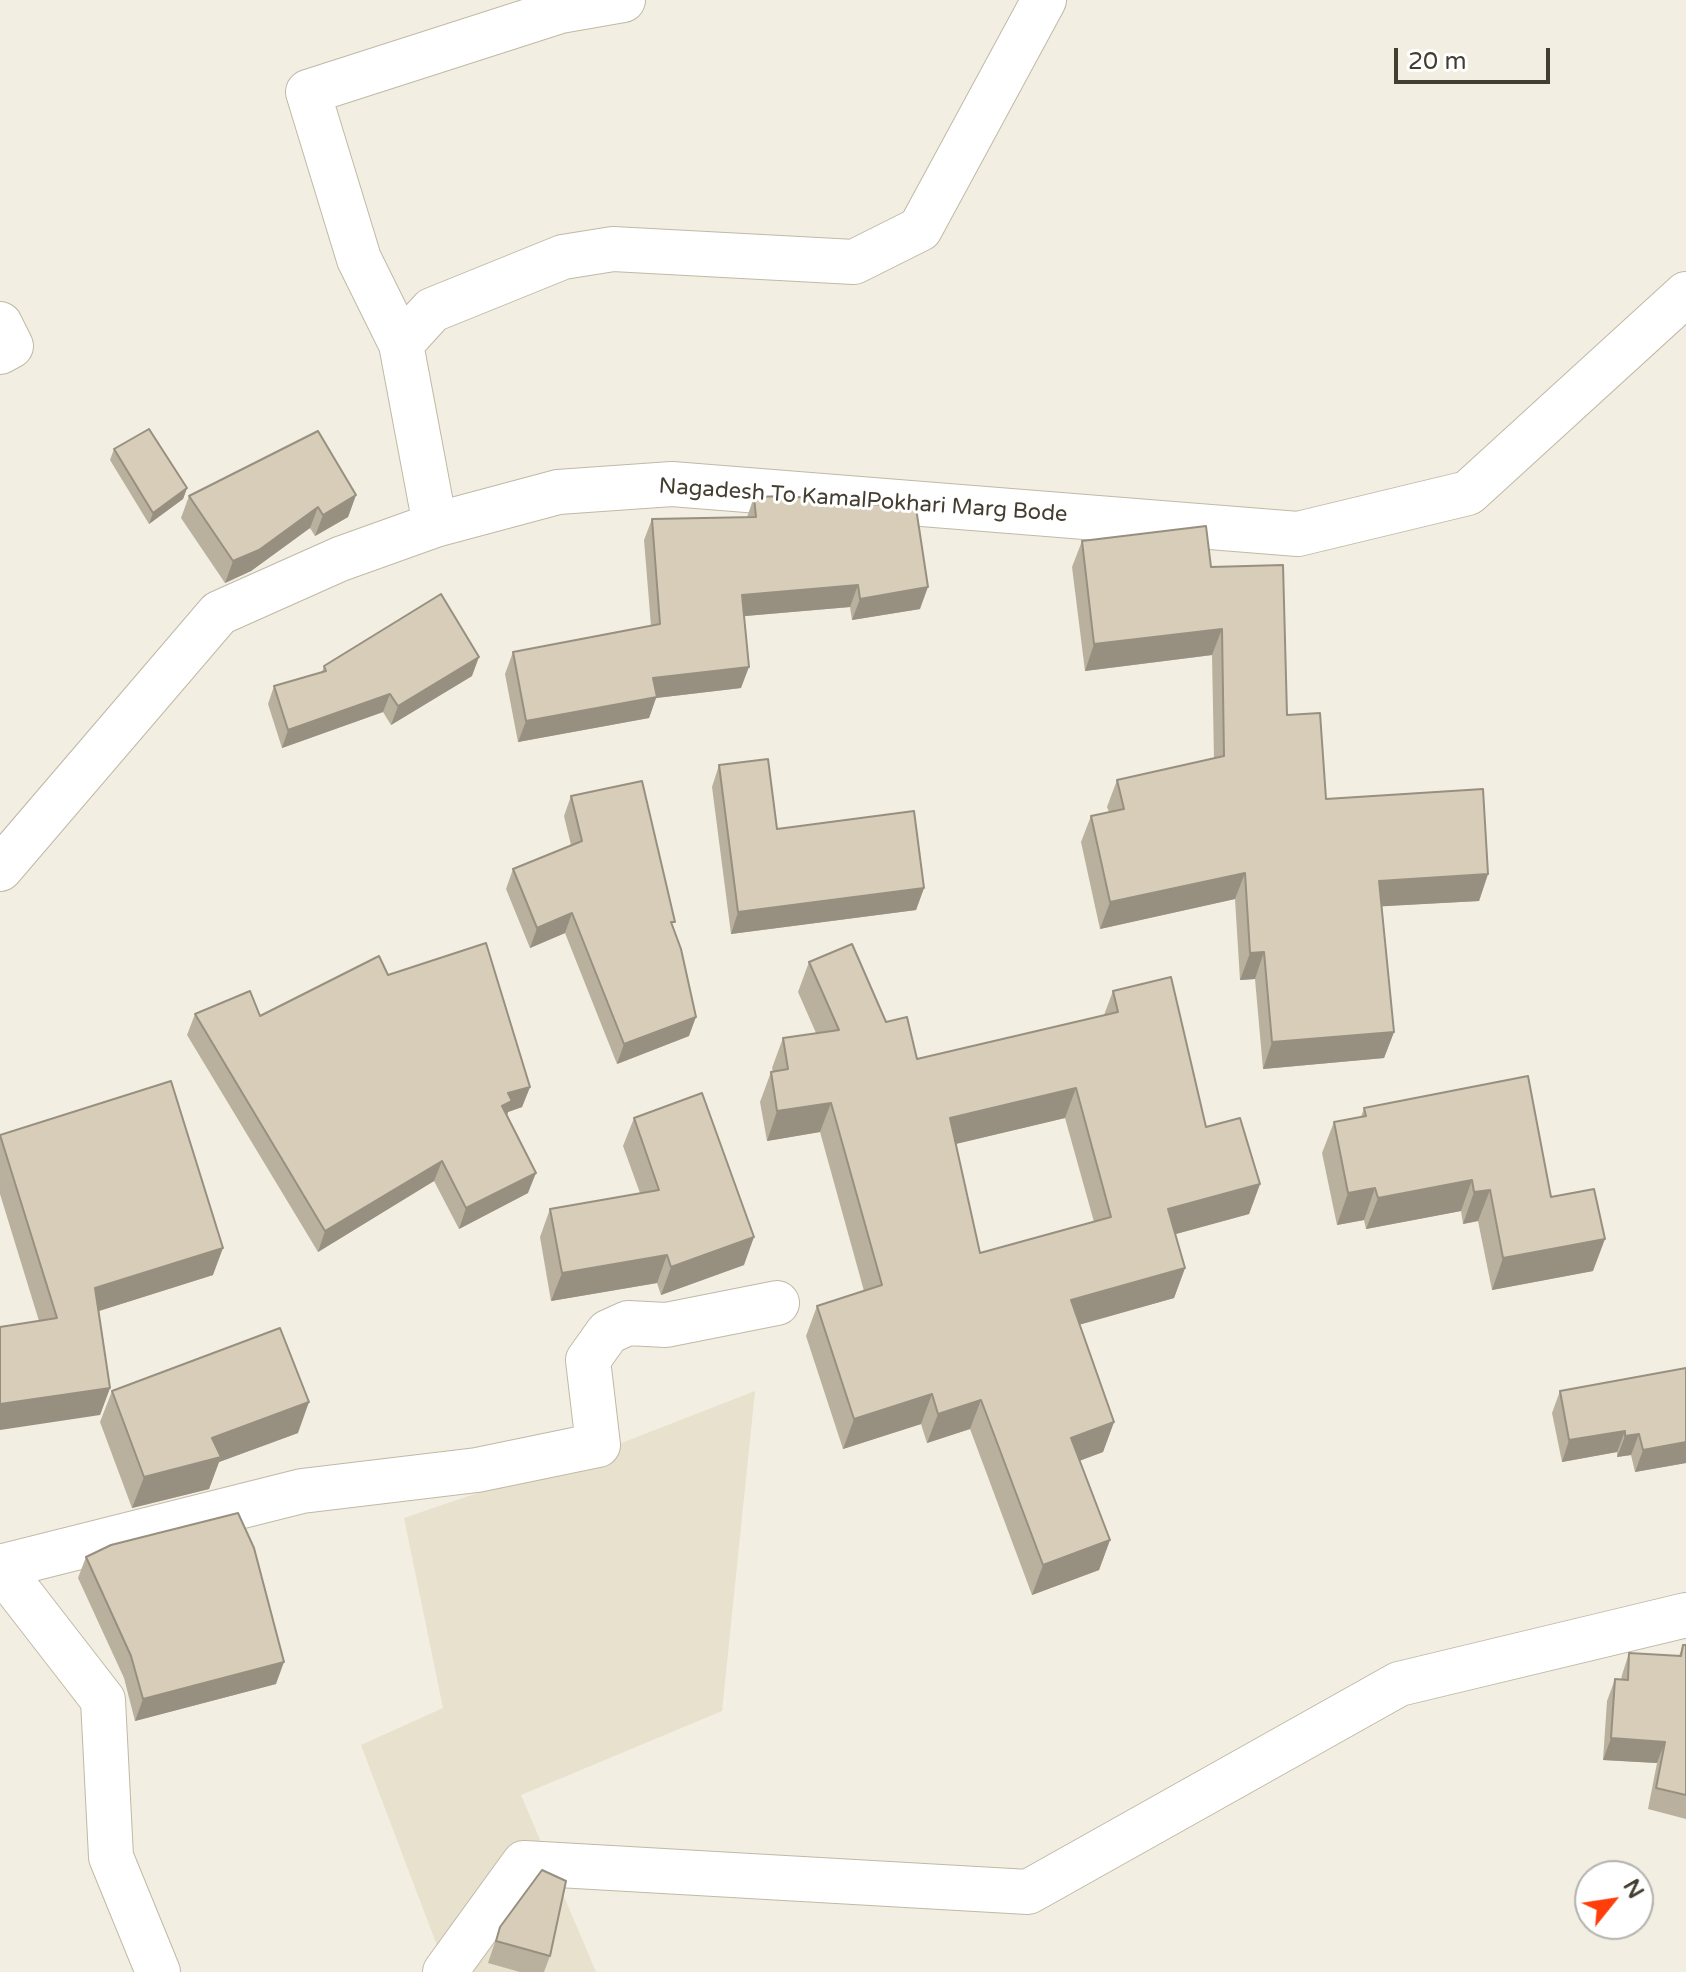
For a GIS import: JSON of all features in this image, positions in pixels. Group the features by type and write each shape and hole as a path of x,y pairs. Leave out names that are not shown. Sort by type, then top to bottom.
{"street":[{"path":"435,525 401,344 359,259 308,92 560,11 623,0"},
{"path":"401,344 432,310 563,257 613,249 854,262 920,229 1044,0"},
{"name":"Nagadesh To KamalPokhari Marg Bode","path":"0,869 219,613 340,559 435,525 558,492 672,484 1298,534 1468,493 1686,294"},
{"path":"0,324 11,346 0,352"},
{"path":"158,1972 111,1857 103,1700 0,1567 302,1491 477,1470 598,1445 588,1360 608,1332 628,1323 666,1325 777,1303"},
{"path":"445,1972 524,1863 1028,1892 1399,1684 1686,1615"}],"shaded area":[{"path":"755,1391 722,1711 521,1795 596,1972 447,1972 361,1745 443,1708 404,1518 601,1451"}],"building":[{"path":"149,429 187,488 153,513 114,449"},
{"path":"318,431 356,495 323,515 318,507 259,550 233,561 189,496"},
{"path":"786,496 916,508 928,587 860,599 858,585 742,595 749,667 653,678 657,697 526,721 513,652 660,624 652,519 756,517 754,497"},
{"path":"1206,526 1211,567 1283,565 1287,715 1320,713 1326,799 1483,789 1488,874 1379,881 1394,1032 1272,1042 1264,952 1250,953 1245,873 1110,902 1091,816 1124,809 1117,780 1224,756 1222,629 1094,644 1082,541"},
{"path":"441,594 479,657 398,706 390,694 288,730 274,686 326,671 324,666"},
{"path":"768,759 777,829 914,811 924,888 738,912 719,765"},
{"path":"642,781 675,922 671,922 681,949 696,1017 624,1044 572,913 537,928 513,869 582,841 571,796"},
{"path":"486,943 530,1087 508,1093 512,1101 502,1106 536,1173 466,1208 442,1161 325,1231 195,1014 250,991 260,1016 379,956 388,975"},
{"path":"852,944 886,1022 907,1017 917,1059 1118,1012 1113,991 1171,977 1206,1127 1240,1118 1260,1184 1168,1209 1185,1268 1071,1300 1114,1422 1071,1438 1110,1540 1043,1565 981,1400 938,1414 932,1394 854,1419 817,1306 882,1285 831,1103 777,1111 771,1072 788,1069 783,1038 839,1030 809,962","holes":["1076,1088 1111,1217 980,1253 950,1118"]},
{"path":"1528,1076 1551,1197 1594,1189 1605,1239 1503,1258 1490,1190 1474,1192 1472,1180 1378,1198 1375,1188 1348,1193 1334,1122 1366,1116 1364,1108"},
{"path":"171,1081 223,1248 95,1288 110,1388 0,1404 0,1327 57,1318 0,1135"},
{"path":"702,1093 754,1237 671,1267 667,1255 562,1273 550,1209 659,1190 634,1118"},
{"path":"280,1328 309,1402 212,1438 221,1457 144,1477 112,1391"},
{"path":"1686,1368 1686,1442 1643,1450 1639,1434 1625,1436 1625,1431 1569,1440 1560,1391"},
{"path":"238,1513 254,1548 284,1662 143,1699 131,1656 86,1557 111,1545"},
{"path":"1683,1645 1686,1645 1686,1795 1656,1788 1665,1742 1611,1738 1615,1679 1628,1680 1629,1653 1681,1656"},
{"path":"542,1870 566,1881 550,1956 496,1941 500,1927"}]}
